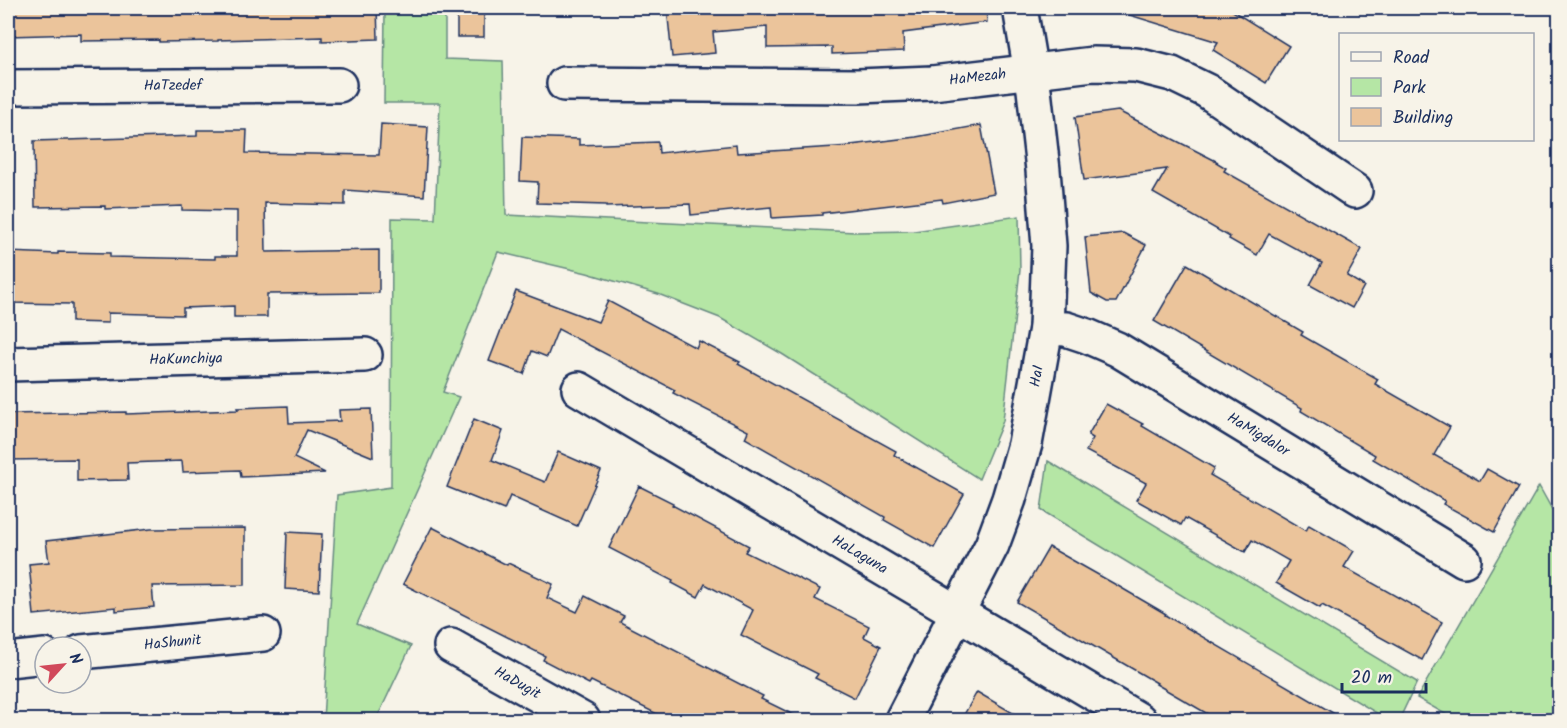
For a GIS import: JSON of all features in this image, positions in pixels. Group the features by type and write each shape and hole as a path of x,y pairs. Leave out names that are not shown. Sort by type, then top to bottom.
{"street":[{"name":"HaI","path":"902,720 992,545 1009,499 1025,444 1046,328 1049,246 1043,170 1020,8"},
{"name":"HaMezah","path":"564,84 858,86 932,83 1093,64 1136,65 1172,74 1207,91 1355,191"},
{"name":"HaTzedef","path":"8,87 339,85"},
{"name":"HaMigdalor","path":"1046,328 1066,329 1117,349 1464,561"},
{"name":"HaKunchiya","path":"8,364 365,355"},
{"name":"HaLaguna","path":"579,389 1139,720"},
{"name":"HaShunit","path":"93,651 263,634"},
{"name":"HaDugit","path":"451,646 583,720"},
{"path":"8,660 33,657"}],"green space":[{"path":"385,8 445,8 445,59 503,61 506,215 855,232 914,231 1019,216 1020,270 1003,421 979,479 782,354 720,318 658,294 587,273 498,252 443,392 459,397 357,624 411,646 376,720 323,720 337,495 391,487 392,218 435,219 440,103 384,103"},
{"path":"1048,461 1417,682 1399,720 1388,720 1041,510"},
{"path":"1539,486 1559,522 1559,720 1444,720 1447,715 1417,698"}],"building":[{"path":"8,8 377,8 378,39 322,41 322,37 159,42 159,40 81,41 81,34 8,36"},
{"path":"457,8 484,8 484,37 457,37"},
{"path":"667,8 986,8 987,22 903,33 904,51 832,54 832,47 767,48 767,27 713,32 715,53 672,57"},
{"path":"1124,8 1228,8 1289,46 1266,83 1213,50 1218,42 1123,13"},
{"path":"1118,111 1218,162 1216,162 1226,168 1224,171 1362,249 1347,276 1364,286 1352,308 1310,285 1322,263 1269,234 1257,255 1153,193 1167,169 1084,180 1075,117"},
{"path":"381,124 428,127 424,196 345,190 345,205 265,203 266,252 379,250 379,293 267,294 267,317 234,317 234,306 183,308 183,315 108,313 108,323 72,322 72,304 8,303 8,252 110,253 110,257 215,259 215,256 237,256 237,211 182,210 182,206 105,209 105,206 35,207 34,141 197,136 197,130 247,130 246,153 379,155"},
{"path":"981,125 994,193 943,203 942,199 822,213 822,215 772,218 771,207 691,215 690,204 606,207 606,205 537,203 538,182 520,181 522,137 579,139 579,145 658,142 659,153 736,145 737,153 851,146"},
{"path":"1123,233 1146,245 1116,302 1107,302 1091,293 1085,237"},
{"path":"1187,264 1303,332 1301,335 1378,379 1375,384 1450,427 1434,455 1480,481 1487,469 1519,487 1494,532 1443,504 1445,501 1373,459 1375,455 1301,411 1302,408 1154,321"},
{"path":"516,291 598,322 608,301 696,348 699,341 896,451 894,455 964,494 934,548 884,520 885,517 745,438 748,431 673,393 675,390 558,329 547,357 532,351 524,374 489,361"},
{"path":"1106,404 1214,468 1210,475 1306,531 1309,525 1354,551 1344,567 1442,622 1422,660 1322,605 1320,608 1276,583 1289,561 1252,540 1245,552 1185,518 1181,525 1136,500 1146,483 1086,451 1093,438 1088,435"},
{"path":"288,406 289,423 340,421 339,410 371,409 373,457 307,430 294,458 325,473 241,477 240,470 183,472 182,461 127,463 128,480 77,481 77,459 8,460 8,414 126,412 126,414"},
{"path":"474,419 503,431 492,460 545,482 558,452 601,471 577,526 510,496 504,510 447,487"},
{"path":"639,486 749,546 745,552 820,589 815,599 869,626 864,637 881,646 855,698 815,678 818,674 741,635 753,610 705,584 698,597 672,583 673,581 609,548"},
{"path":"432,527 507,565 508,563 553,584 547,598 577,612 585,596 624,616 620,622 763,696 761,699 804,720 669,720 591,681 589,684 543,660 545,656 403,584"},
{"path":"245,528 245,585 152,586 154,607 116,611 116,607 34,615 29,564 49,562 46,541 151,529"},
{"path":"287,532 322,534 319,591 285,589"},
{"path":"1049,547 1345,720 1218,720 1156,684 1017,602"},
{"path":"977,692 1025,720 961,720"}]}
